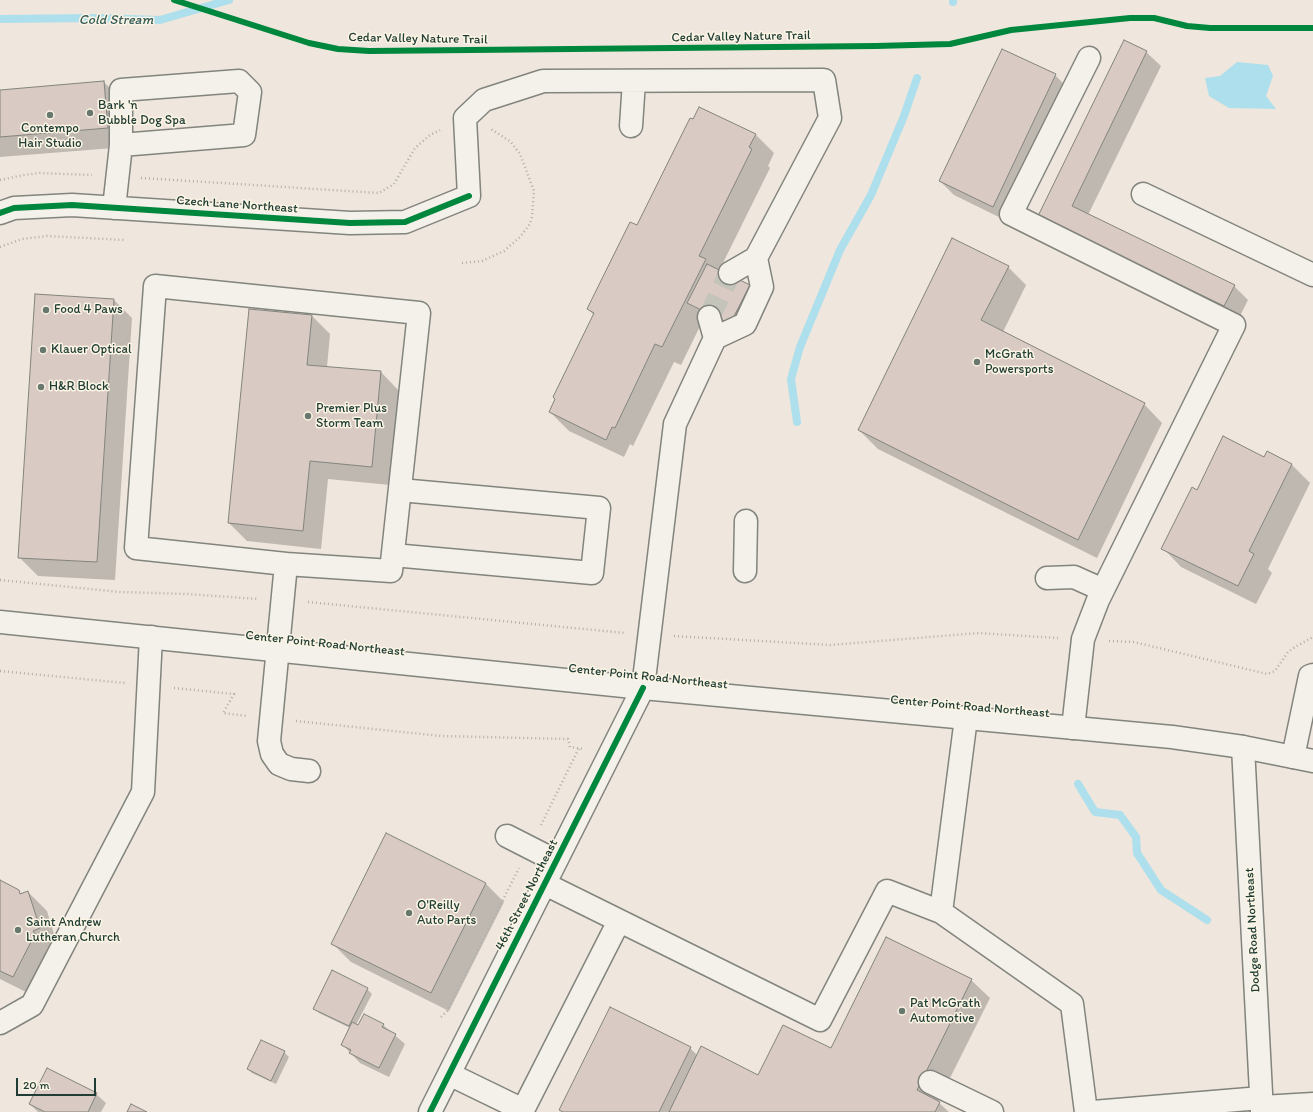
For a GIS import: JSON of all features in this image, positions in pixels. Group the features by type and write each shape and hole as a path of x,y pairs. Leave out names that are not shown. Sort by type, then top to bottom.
{"street":[{"path":"1074,728 1083,639 1103,590 1234,325 1011,214 1089,58"},
{"path":"465,128 466,118 474,103 543,81 824,80 830,118 756,258 730,273"},
{"path":"114,208 121,145 121,90 240,81 250,92 244,135 121,145"},
{"path":"631,126 634,81"},
{"name":"Czech Lane Northeast","path":"0,213 14,208 72,205 350,223 405,222 469,196 465,128"},
{"path":"1143,194 1313,275"},
{"path":"709,317 715,338 745,324 762,288 756,258"},
{"path":"156,286 419,313 400,490 391,571 286,564 136,548 156,286"},
{"name":"46th Street Northeast","path":"430,1112 643,688 676,424 715,338"},
{"path":"393,555 592,573 599,508 400,490"},
{"path":"745,571 746,521"},
{"path":"286,564 279,650 269,741 272,754 279,764 291,769 310,771"},
{"path":"1046,578 1074,577 1103,590"},
{"name":"Center Point Road Northeast","path":"0,622 643,688 1172,737 1243,747 1303,759"},
{"path":"0,1023 32,1005 143,792 151,637"},
{"path":"1303,759 1310,676 1313,674"},
{"path":"941,912 966,718"},
{"name":"Dodge Road Northeast","path":"1243,747 1262,1106"},
{"path":"508,836 556,861"},
{"path":"545,884 820,1020 887,891 941,912 1072,1004 1086,1112"},
{"path":"449,1074 523,1110 619,921"},
{"path":"930,1082 992,1112"},
{"path":"1093,1112 1313,1104"}],"path":[{"path":"0,180 40,173 118,176 380,193 394,184 414,148 430,135 446,128 485,127 493,130 510,142 520,154 531,183 534,198 530,224 513,244 494,256 482,260 462,263"},
{"path":"0,247 22,239 46,236 125,240"},
{"path":"0,580 120,592 186,594 316,602 537,626 631,634"},
{"path":"674,636 830,645 979,633 1134,642 1268,674 1275,671 1288,652 1313,638"},
{"path":"441,1017 447,1011 579,748"}],"water":[{"path":"1237,62 1268,65 1273,76 1266,96 1276,109 1229,108 1209,96 1205,78 1220,76"}],"building":[{"path":"1124,40 1147,51 1072,206 1235,285 1224,306 1038,216"},
{"path":"1002,49 1056,74 993,207 939,181"},
{"path":"104,81 108,128 0,137 0,90"},
{"path":"699,107 756,134 749,147 752,149 699,256 706,259 662,347 655,344 615,428 612,427 606,440 549,412 555,399 553,397 594,313 587,309 630,222 637,225 690,118 693,119"},
{"name":"McGrath Powersports","path":"952,238 1009,266 981,320 1145,403 1078,540 858,430"},
{"path":"707,264 750,285 730,324 687,303"},
{"path":"35,294 114,299 97,562 18,558"},
{"name":"Premier Plus Storm Team","path":"249,309 312,315 307,365 381,371 372,467 310,461 303,531 228,523"},
{"path":"1223,436 1264,457 1267,451 1292,464 1249,551 1254,554 1238,586 1161,549 1192,487 1197,490"},
{"name":"O'Reilly Auto Parts","path":"386,833 486,883 431,993 331,944"},
{"name":"Saint Andrew Lutheran Church","path":"0,880 19,890 20,894 28,891 40,928 33,931 35,934 13,977 0,971"},
{"name":"Pat McGrath Automotive","path":"886,937 972,979 917,1090 940,1102 935,1112 669,1112 701,1046 758,1075 783,1025 831,1048"},
{"path":"332,970 368,988 349,1026 313,1009"},
{"path":"610,1007 691,1047 659,1112 563,1112 559,1110"},
{"path":"364,1014 384,1024 382,1027 396,1034 379,1068 349,1053 351,1050 341,1045 352,1022 358,1025"},
{"path":"261,1040 285,1051 271,1081 247,1069"},
{"path":"47,1068 97,1093 88,1112 45,1112 29,1104"},
{"path":"131,1104 147,1112 127,1112"}],"waterway":[{"name":"Cold Stream","path":"0,19 98,18 160,20 229,0"},
{"path":"797,422 791,379 800,347 840,250 871,195 904,116 917,78"},
{"path":"1078,784 1095,812 1120,815 1136,837 1137,853 1161,890 1207,920"}],"tunnel":[{"path":"709,317 730,273"}],"cycle path":[{"name":"Cedar Valley Nature Trail","path":"174,0 309,43 338,49 369,51 950,44 1011,30 1130,18 1154,18 1187,26 1210,28 1313,28"},
{"path":"0,213 14,208 72,205 350,223 405,222 469,196"},
{"path":"430,1112 643,688"}],"place":[{"name":"Bark 'n Bubble Dog Spa","path":"90,113"},
{"name":"Contempo Hair Studio","path":"50,115"},
{"name":"Food 4 Paws","path":"46,310"},
{"name":"Klauer Optical","path":"43,350"},
{"name":"McGrath Powersports","path":"977,362"},
{"name":"H&R Block","path":"41,387"},
{"name":"Premier Plus Storm Team","path":"308,416"},
{"name":"O'Reilly Auto Parts","path":"409,913"},
{"name":"Saint Andrew Lutheran Church","path":"18,930"},
{"name":"Pat McGrath Automotive","path":"902,1011"}]}
